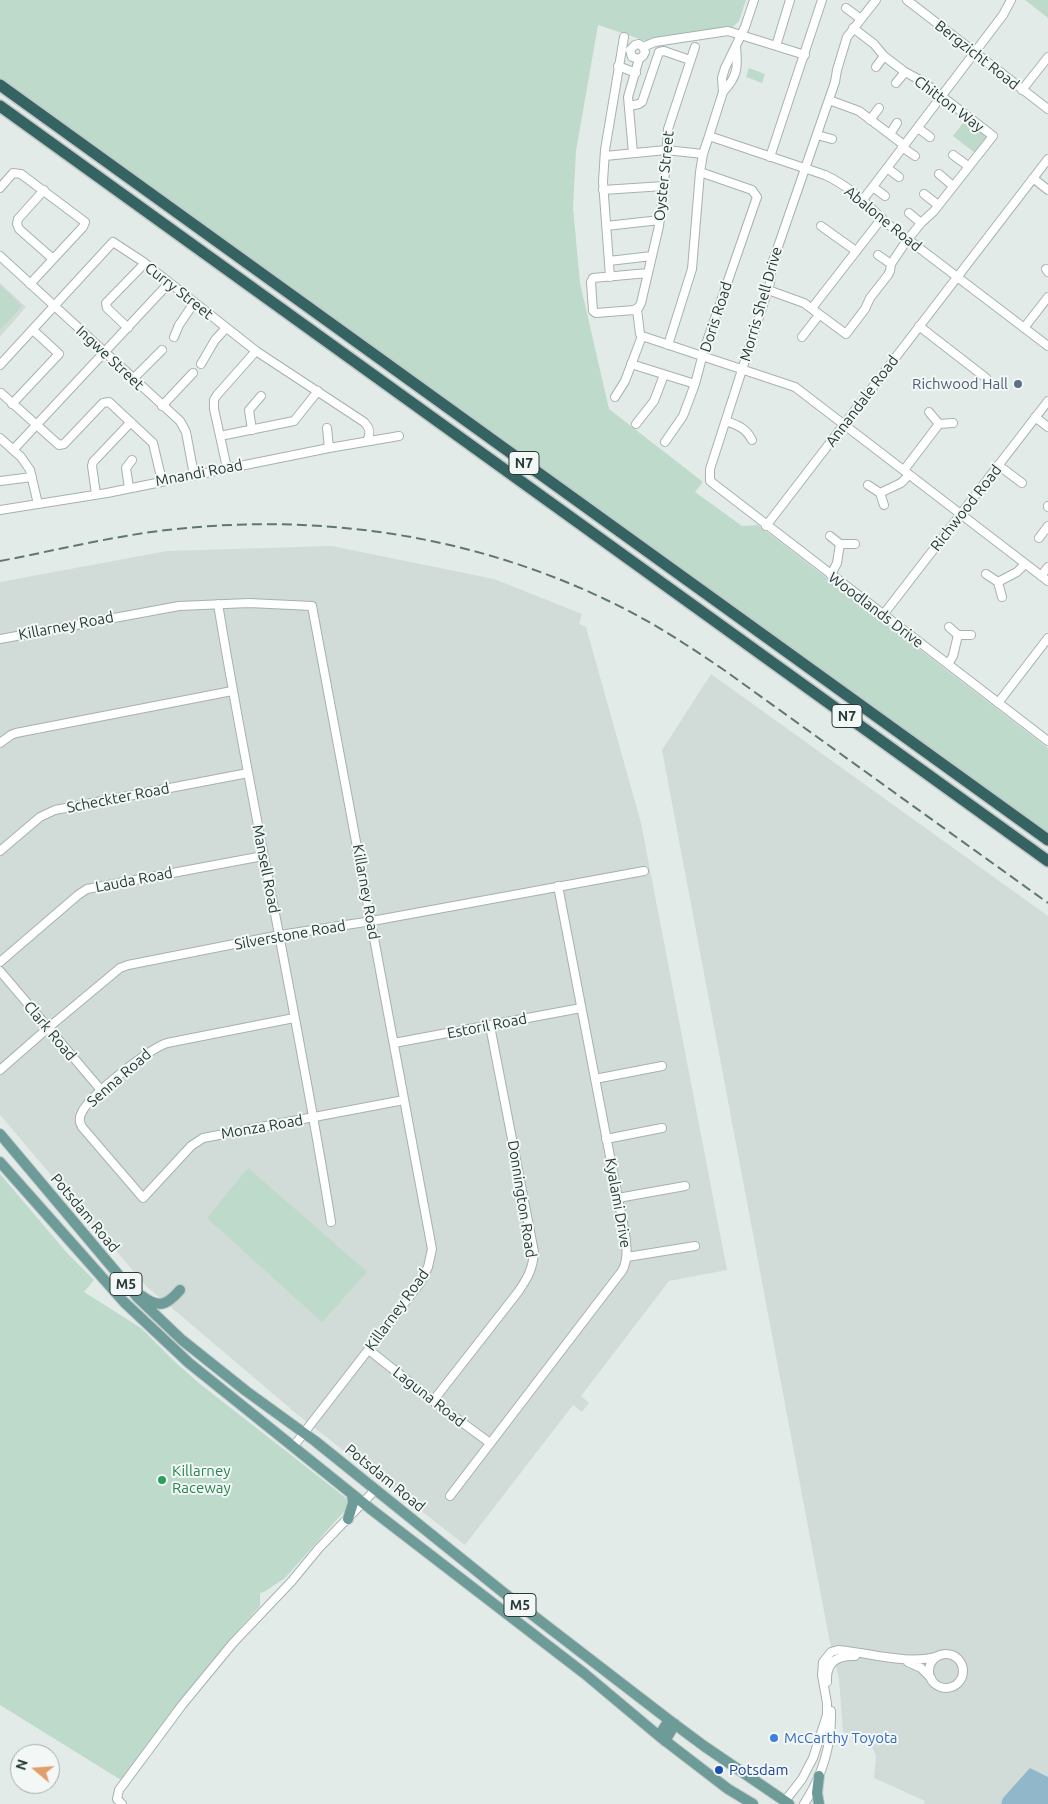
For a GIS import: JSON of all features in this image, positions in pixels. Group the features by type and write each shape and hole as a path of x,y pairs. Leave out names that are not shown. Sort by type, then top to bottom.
{"highway":[{"name":"N7","path":"0,86 1048,840"},
{"name":"N7","path":"0,106 1048,861"}],"main road":[{"name":"Potsdam Road","path":"0,1134 124,1282 161,1321 204,1359 304,1433 504,1593 672,1722 786,1803"},
{"name":"Potsdam Road","path":"0,1162 118,1296 148,1327 189,1363 363,1503 585,1674 662,1739 728,1789 753,1804"},
{"path":"124,1282 144,1298 156,1304 168,1302 180,1290"},
{"path":"348,1519 353,1504 352,1494"},
{"path":"662,1739 672,1722"},
{"path":"819,1776 817,1796 819,1804"}],"street":[{"path":"668,345 692,269 703,154 723,92 723,76 745,27 754,0"},
{"path":"776,46 790,0"},
{"path":"770,157 805,55 821,0"},
{"name":"Morris Shell Drive","path":"709,476 768,290 772,264 829,100 845,42 853,28 876,0"},
{"name":"Bergzicht Road","path":"907,0 1048,109"},
{"path":"862,201 975,53 1012,0"},
{"path":"846,8 861,19"},
{"name":"Chitton Way","path":"819,315 843,338 866,309 870,298 888,275 891,264 921,223 938,205 968,166 996,138 922,81 905,72 884,56 874,44 853,28"},
{"path":"643,47 655,42 722,31 741,34 805,55"},
{"path":"610,277 603,190 605,156 624,37"},
{"path":"639,59 632,57 630,50 634,45 639,44 643,47"},
{"path":"723,92 732,82 736,71 736,46"},
{"path":"633,153 629,94 639,59 644,54 643,47"},
{"name":"Oyster Street","path":"642,336 639,329 638,308 660,220 669,125 694,47"},
{"path":"629,106 642,102 659,52 664,51 690,60"},
{"path":"876,67 884,56"},
{"path":"1022,90 1048,57"},
{"path":"618,66 636,72"},
{"name":"Chitton Way","path":"896,84 905,72"},
{"path":"829,100 854,109 890,134 915,156"},
{"path":"870,120 879,108"},
{"path":"890,134 898,123"},
{"path":"918,128 930,137"},
{"path":"817,135 832,139"},
{"name":"Abalone Road","path":"709,136 829,177 862,201 908,240 1048,346"},
{"path":"605,156 666,150 703,154"},
{"path":"953,155 968,166"},
{"name":"Annandale Road","path":"766,526 1048,159"},
{"path":"887,168 898,177"},
{"name":"Doris Road","path":"665,442 680,423 695,384 721,300 757,197 752,190 700,172"},
{"path":"0,188 14,173 24,175 85,222 83,227 30,284"},
{"path":"938,174 953,186"},
{"path":"1033,178 1048,190"},
{"path":"603,190 664,186"},
{"path":"872,187 885,196"},
{"path":"44,190 18,219 16,224 19,229 53,259"},
{"path":"924,194 938,205"},
{"path":"909,214 921,223"},
{"path":"812,308 882,218"},
{"path":"606,226 660,220"},
{"path":"822,226 856,251"},
{"name":"Curry Street","path":"0,365 113,242 144,263 256,352 367,425 370,432 367,441"},
{"path":"878,255 891,264"},
{"name":"Ingwe Street","path":"0,256 180,421 184,428 194,475"},
{"path":"609,261 652,256"},
{"path":"128,328 107,308 106,303 144,263"},
{"path":"638,308 596,313 593,311 591,280 593,278 648,273"},
{"path":"13,450 169,283"},
{"path":"768,290 801,302 812,308 819,315 802,337"},
{"path":"1024,328 1048,297"},
{"path":"174,337 181,321 194,303"},
{"path":"919,326 986,378"},
{"path":"201,364 215,340 226,328"},
{"path":"12,404 63,355 33,330"},
{"path":"615,397 632,364 642,336 795,387 1045,579 1048,567"},
{"path":"133,379 162,350"},
{"path":"227,468 214,400 256,352"},
{"path":"632,364 695,384"},
{"path":"162,406 193,374"},
{"path":"636,424 654,401 664,374"},
{"path":"220,436 294,421 318,391"},
{"path":"0,393 57,445 62,445 103,403 107,402 154,444 162,481"},
{"path":"252,430 249,410 261,396"},
{"name":"Richwood Road","path":"883,615 1048,401"},
{"path":"929,412 939,424"},
{"path":"1035,417 1048,427"},
{"path":"726,421 742,428 752,440"},
{"path":"96,494 93,462 131,422"},
{"path":"939,424 953,423"},
{"path":"880,493 901,483 939,424"},
{"path":"328,428 328,448"},
{"name":"Mnandi Road","path":"0,510 129,488 328,448 399,436"},
{"path":"0,438 26,463 32,477 38,504"},
{"path":"129,488 126,471 132,460"},
{"path":"998,466 1022,483"},
{"name":"Woodlands Drive","path":"709,476 713,485 1048,741"},
{"path":"0,481 32,477"},
{"path":"868,485 880,493 884,505"},
{"path":"830,536 840,544 855,544"},
{"path":"831,575 837,563 840,544"},
{"path":"998,582 1017,572 1025,564"},
{"path":"986,574 998,582 1002,597"},
{"name":"Killarney Road","path":"0,639 157,609 218,604 278,603 312,606 432,1249 428,1267 422,1278 293,1447"},
{"name":"Mansell Road","path":"218,604 232,690 280,935 331,1222"},
{"path":"949,627 958,635 971,635"},
{"path":"948,664 953,656 958,635"},
{"path":"998,703 1048,638"},
{"path":"0,744 16,733 232,690"},
{"name":"Scheckter Road","path":"0,851 40,817 55,810 248,773"},
{"name":"Lauda Road","path":"0,962 87,889 263,856"},
{"name":"Silverstone Road","path":"0,1070 48,1028 124,967 280,935 372,921 644,871"},
{"name":"Kyalami Drive","path":"450,1496 622,1271 627,1257 618,1198 558,886"},
{"name":"Clark Road","path":"0,971 101,1090"},
{"name":"Estoril Road","path":"394,1043 581,1008"},
{"name":"Senna Road","path":"143,1198 82,1127 80,1116 84,1107 101,1090 154,1048 162,1044 294,1018"},
{"name":"Donnington Road","path":"433,1401 518,1292 528,1277 533,1260 533,1247 490,1026"},
{"path":"595,1079 662,1066"},
{"name":"Monza Road","path":"143,1198 191,1146 203,1138 404,1100"},
{"path":"606,1139 662,1128"},
{"path":"618,1198 686,1186"},
{"path":"627,1257 695,1246"},
{"name":"Laguna Road","path":"368,1350 490,1443"},
{"path":"122,1804 117,1799 119,1790 182,1705 233,1643 376,1490"},
{"path":"786,1803 808,1769 824,1726 827,1709 822,1667 828,1661 849,1656 909,1662 921,1668 938,1686 948,1688 958,1683 962,1676 962,1665 956,1658 947,1654 930,1659 915,1660 838,1650 831,1652 828,1661 827,1674 831,1725 825,1760 804,1804"},
{"path":"930,1678 930,1666 938,1656"}],"shaded area":[{"path":"0,283 26,307 0,337"},
{"path":"332,546 494,579 582,614 579,624 586,627 641,823 727,1270 669,1281 581,1396 589,1403 582,1412 573,1405 465,1545 298,1415 146,1286 0,1115 0,582 167,551"},
{"path":"711,674 1048,916 1048,1804 924,1804 925,1801 874,1778 876,1756 872,1747 864,1739 843,1732 839,1679 829,1638 662,750"}],"green space":[{"path":"0,0 746,0 739,21 732,28 646,41 598,25 576,151 573,208 580,283 609,409 703,482 695,492 742,526 758,525 1048,748 1048,833 0,79"},
{"path":"1025,0 1048,0 1048,18"},
{"path":"749,68 765,74 762,83 746,77"},
{"path":"966,119 987,136 975,153 953,136"},
{"path":"0,285 22,306 0,330"},
{"path":"248,1168 367,1272 322,1322 207,1218"},
{"name":"Killarney Raceway","path":"0,1174 67,1253 94,1280 84,1292 141,1328 200,1384 346,1498 348,1507 285,1578 260,1593 260,1606 231,1638 121,1780 0,1705"}],"water":[{"path":"1030,1768 1048,1777 1048,1804 1001,1804 1003,1798"}],"railway":[{"path":"0,561 110,539 176,529 236,525 296,525 356,529 415,538 473,551 530,568 586,590 640,617 682,642 724,670 1048,903"}],"place":[{"name":"Richwood Hall","path":"1018,384"},
{"name":"Killarney Raceway","path":"162,1480"},
{"name":"McCarthy Toyota","path":"774,1738"},
{"name":"Potsdam","path":"719,1770"}]}
